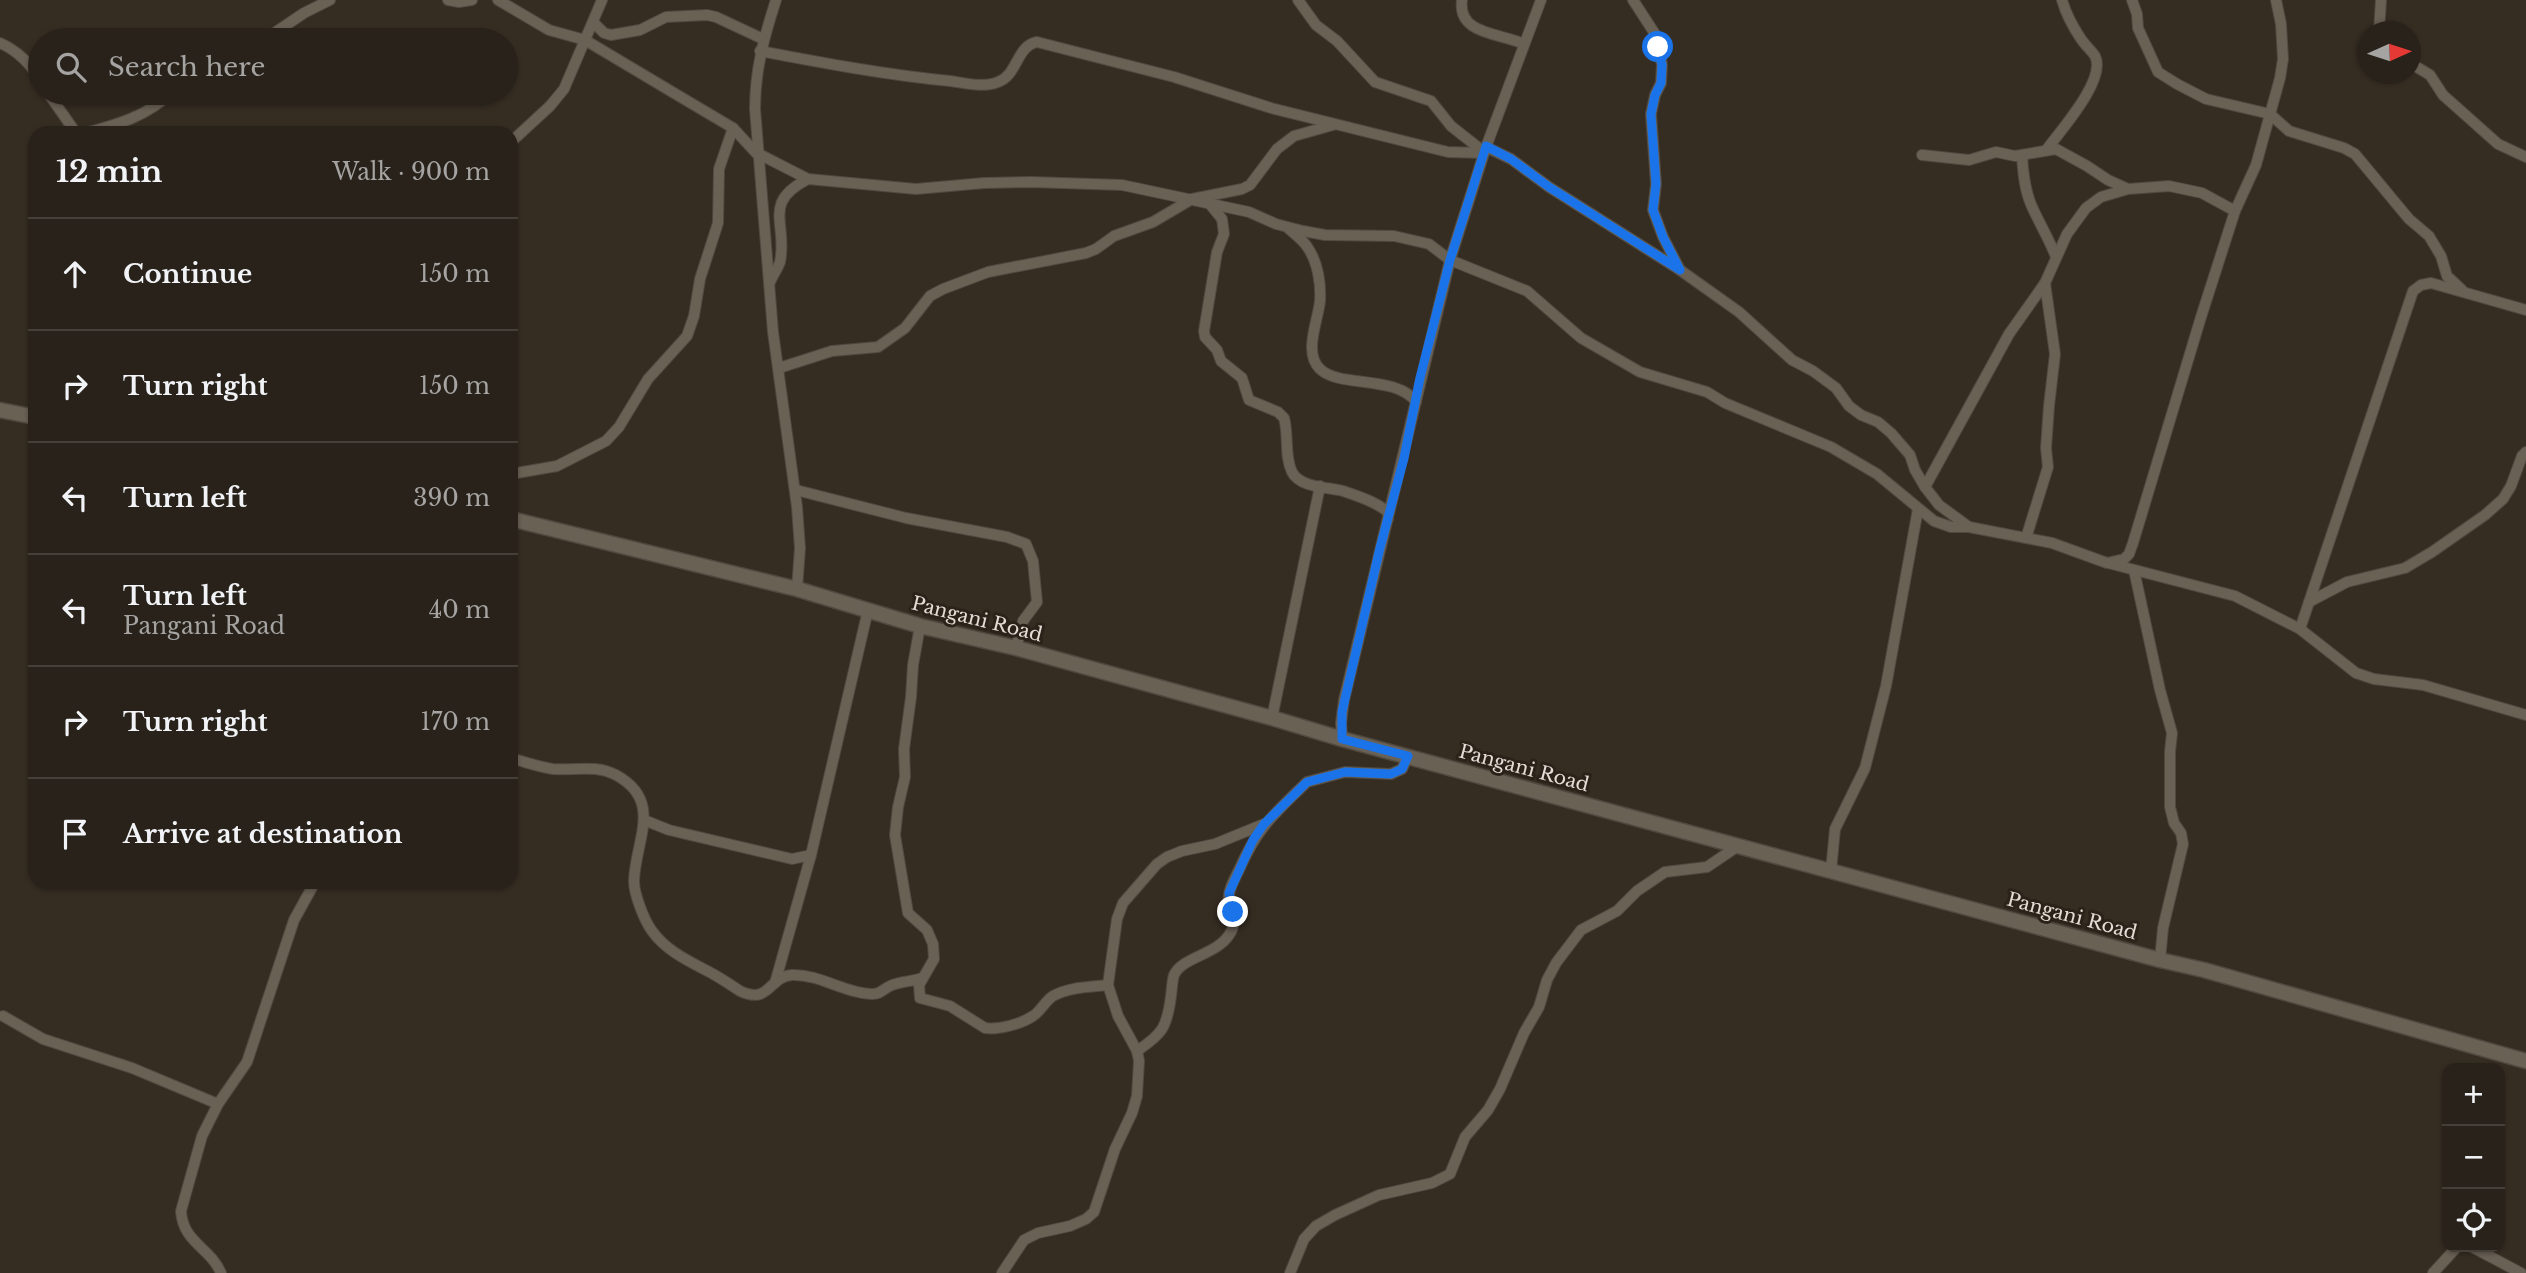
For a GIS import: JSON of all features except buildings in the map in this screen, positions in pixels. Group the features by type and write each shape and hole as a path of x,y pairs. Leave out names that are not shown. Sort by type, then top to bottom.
{"main road":[{"path":"0,410 28,416"},
{"name":"Pangani Road","path":"518,521 797,589 920,626 1016,648 1342,739 2204,970 2526,1061"}],"street":[{"path":"282,28 330,0"},
{"path":"448,0 472,0"},
{"path":"498,0 549,30 585,40 733,128 757,154 808,179 916,189 1019,182 1122,184 1249,212 1289,228 1325,235 1394,236 1429,244 1450,260 1527,290 1581,338 1640,372 1707,392 1726,403 1831,447 1877,474 1934,521 1951,527 1969,527 2052,543 2107,563 2235,596 2300,629 2356,673 2374,679 2423,685 2526,715"},
{"path":"518,136 564,89 602,0"},
{"path":"776,0 763,39 755,82 757,154 779,368 796,490 800,548 797,589"},
{"path":"1298,0 1316,25 1337,41 1375,82 1431,101 1451,126 1484,151"},
{"path":"1462,0 1460,11 1464,19 1482,32 1515,39 1524,44"},
{"path":"1342,739 1344,700 1450,260 1484,151 1541,0"},
{"path":"1633,0 1657,37 1662,65 1661,83 1651,114 1656,184 1653,210 1680,270"},
{"path":"2047,149 2082,103 2096,75 2096,58 2081,40 2062,0"},
{"path":"2132,0 2138,28 2158,72 2206,99 2270,114 2289,131 2355,154 2409,219 2429,236 2441,256 2447,276 2465,293"},
{"path":"2107,563 2124,559 2129,554 2235,211 2256,165 2283,59 2281,24 2276,0"},
{"path":"2380,21 2381,0"},
{"path":"593,22 604,33 611,35 640,30 666,17 707,15 763,39"},
{"path":"760,51 921,78 990,84 1006,78 1023,50 1031,43 1037,42 1174,77 1271,108 1448,152 1484,151 1511,159 1549,187 1680,270 1740,312 1792,360 1812,370 1836,388 1849,406 1878,422 1891,433 1910,456 1914,470 1924,487 1940,505 1969,527"},
{"path":"0,43 28,62"},
{"path":"2421,70 2430,75 2443,95 2498,144 2526,157"},
{"path":"56,105 71,126"},
{"path":"114,126 156,105"},
{"path":"779,368 832,351 878,347 905,328 930,296 943,289 988,272 1086,253 1114,236 1153,222 1192,199 1242,189 1255,180 1277,149 1294,136 1337,124"},
{"path":"518,473 557,466 606,441 619,427 648,379 687,336 694,316 700,279 718,223 719,169 733,128"},
{"path":"1922,155 1969,160 1996,152 2022,155 2047,149 2064,152 2127,189"},
{"path":"2022,155 2024,178 2033,210 2056,257"},
{"path":"770,282 779,263 780,205 787,193 808,179"},
{"path":"1924,487 2009,334 2045,284 2067,234 2086,208 2101,197 2127,189 2169,186 2202,193 2235,211"},
{"path":"1209,203 1222,219 1224,234 1217,252 1204,324 1205,337 1217,350 1221,361 1241,378 1249,400 1278,412 1284,418 1292,472 1303,482 1344,492 1381,507 1388,512 1388,520"},
{"path":"1289,228 1307,246 1319,277 1320,299 1312,348 1313,359 1319,369 1328,374 1398,390 1411,396 1416,402"},
{"path":"2300,629 2413,291 2421,285 2431,283 2526,310"},
{"path":"2026,538 2048,467 2049,405 2055,354 2045,284"},
{"path":"2309,602 2366,575 2405,568 2432,552 2503,499 2526,452"},
{"path":"1272,718 1320,486"},
{"path":"796,490 906,519 995,534 1026,544 1033,561 1037,602 1023,621 1016,648"},
{"path":"1831,871 1835,829 1865,768 1886,686 1918,509"},
{"path":"2134,570 2172,733 2169,807 2183,844 2163,928 2160,960"},
{"path":"775,983 811,855 868,610"},
{"path":"920,626 904,749 905,777 895,835 908,913 927,930 933,944 933,964 922,978 918,989 920,998 950,1006 990,1029 1033,1017 1051,997 1062,992 1108,985"},
{"path":"1137,1051 1158,1037 1165,1025 1174,976 1179,968 1213,950 1228,937 1234,919 1229,893 1253,840 1264,824 1307,782 1353,771 1391,774 1402,769 1408,756"},
{"path":"518,760 547,768 580,767 613,773 632,787 644,811 635,870 635,896 649,928 659,941 748,995 763,994 784,977 793,975 812,977 859,993 876,994 890,986 922,978"},
{"path":"644,820 669,830 792,859 811,855"},
{"path":"1002,1273 1024,1240 1038,1233 1086,1220 1094,1212 1115,1149 1137,1096 1137,1051 1118,1016 1108,985 1117,919 1123,903 1157,864 1175,854 1215,844 1264,824"},
{"path":"1290,1273 1304,1239 1316,1226 1378,1195 1432,1183 1450,1174 1465,1137 1488,1111 1500,1089 1539,1007 1547,980 1556,963 1581,930 1617,911 1637,891 1665,872 1707,867 1738,846"},
{"path":"220,1273 214,1261 187,1234 181,1211 202,1136 218,1104 247,1062 294,920 311,889"},
{"path":"3,1016 43,1039 132,1068 218,1104"},
{"path":"2433,1273 2452,1252"},
{"path":"2481,1252 2521,1273"}],"route":[{"path":"1233,912 1229,904 1229,893 1253,840 1264,824 1307,782 1353,771 1383,774 1399,772 1408,756 1342,739 1342,712 1450,260 1486,146 1511,159 1549,187 1680,270 1653,210 1656,184 1651,114 1661,83 1662,65 1658,47"}]}
